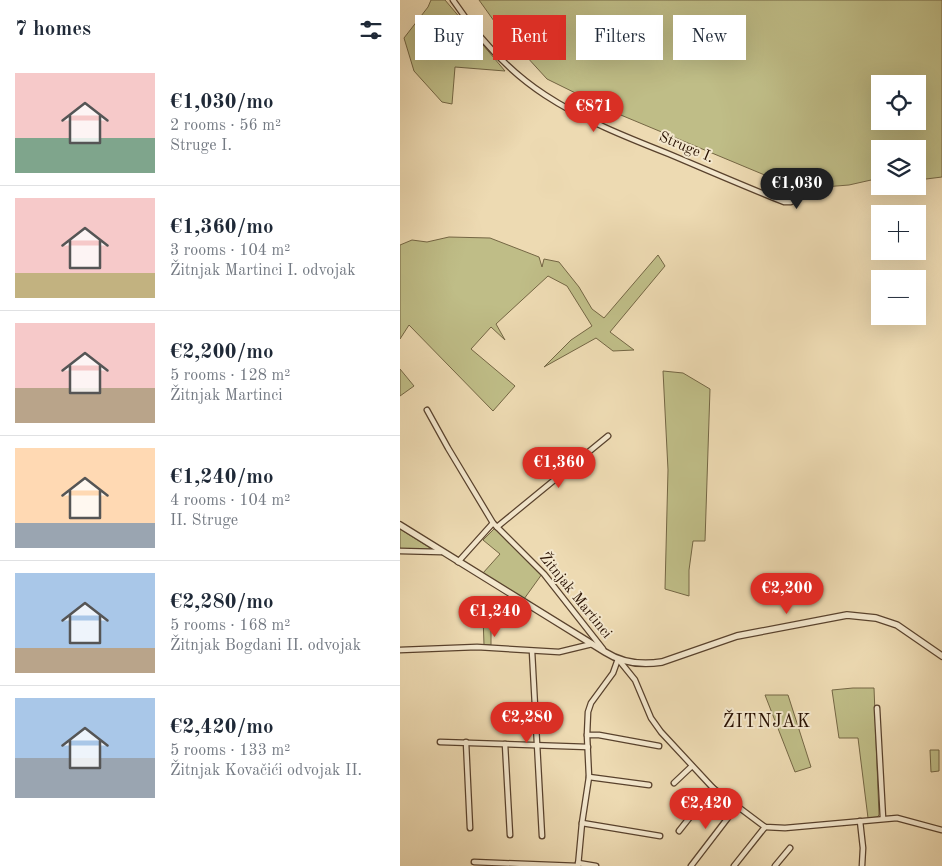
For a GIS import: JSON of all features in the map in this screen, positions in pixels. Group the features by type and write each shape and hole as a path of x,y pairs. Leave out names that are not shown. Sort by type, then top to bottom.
{"street":[{"name":"Struge I.","path":"453,0 485,42 503,60 544,95 572,111 606,128 784,202 791,202 796,198 800,190"},
{"name":"Žitnjak Martinci","path":"427,410 495,525 544,574 605,652 618,659 644,663 662,662 736,636 847,616 876,618 897,625 942,656"},
{"path":"458,562 495,525 608,436"},
{"path":"400,525 605,652"},
{"path":"400,551 442,552"},
{"path":"400,650 477,647 559,652 592,644"},
{"path":"532,651 542,836"},
{"path":"578,865 589,777 587,717 589,707 613,673 618,659"},
{"path":"618,659 635,680 656,726 713,788 765,827 785,828 897,818 942,830"},
{"path":"877,708 883,818"},
{"path":"587,735 599,735 659,746"},
{"path":"440,742 588,747"},
{"path":"466,742 470,828"},
{"path":"505,744 510,835"},
{"path":"674,782 692,766"},
{"path":"589,777 649,785"},
{"path":"679,831 713,788"},
{"path":"691,866 737,806"},
{"path":"860,821 863,848 862,866"},
{"path":"582,823 660,836"},
{"path":"734,866 765,827"},
{"path":"775,866 790,848"},
{"path":"474,862 596,866"}],"shaded area":[{"path":"431,0 445,0 458,15 422,15"},
{"path":"479,0 942,0 942,177 926,179 926,140 871,140 871,180 849,185 811,188 806,182 779,181 616,113 547,79 530,60 566,60 566,15 493,15 493,20"},
{"path":"415,24 415,60 483,60 483,45 493,57 493,60 496,60 505,71 455,67 452,104 442,102 414,71 404,38"},
{"path":"449,237 490,238 539,257 542,267 544,259 559,262 579,287 592,309 604,318 658,255 665,266 610,332 634,350 613,351 596,338 544,367 571,340 592,326 567,286 548,276 496,324 505,340 491,327 471,349 515,386 493,411 409,325 400,339 400,245 412,240 427,242"},
{"path":"400,369 414,386 400,396"},
{"path":"663,371 683,373 710,389 705,541 693,541 689,570 689,596 665,589 668,470"},
{"path":"495,528 542,574 524,599 483,573 500,554 483,540"},
{"path":"400,529 430,548 429,551 400,550"},
{"path":"483,616 491,616 491,645 484,645"},
{"path":"874,688 879,815 877,817 868,818 858,738 839,738 832,690"},
{"path":"765,695 788,695 811,767 795,772"},
{"path":"930,750 939,750 939,771 931,772"}],"district":[{"name":"ŽITNJAK","path":"767,722"}]}
